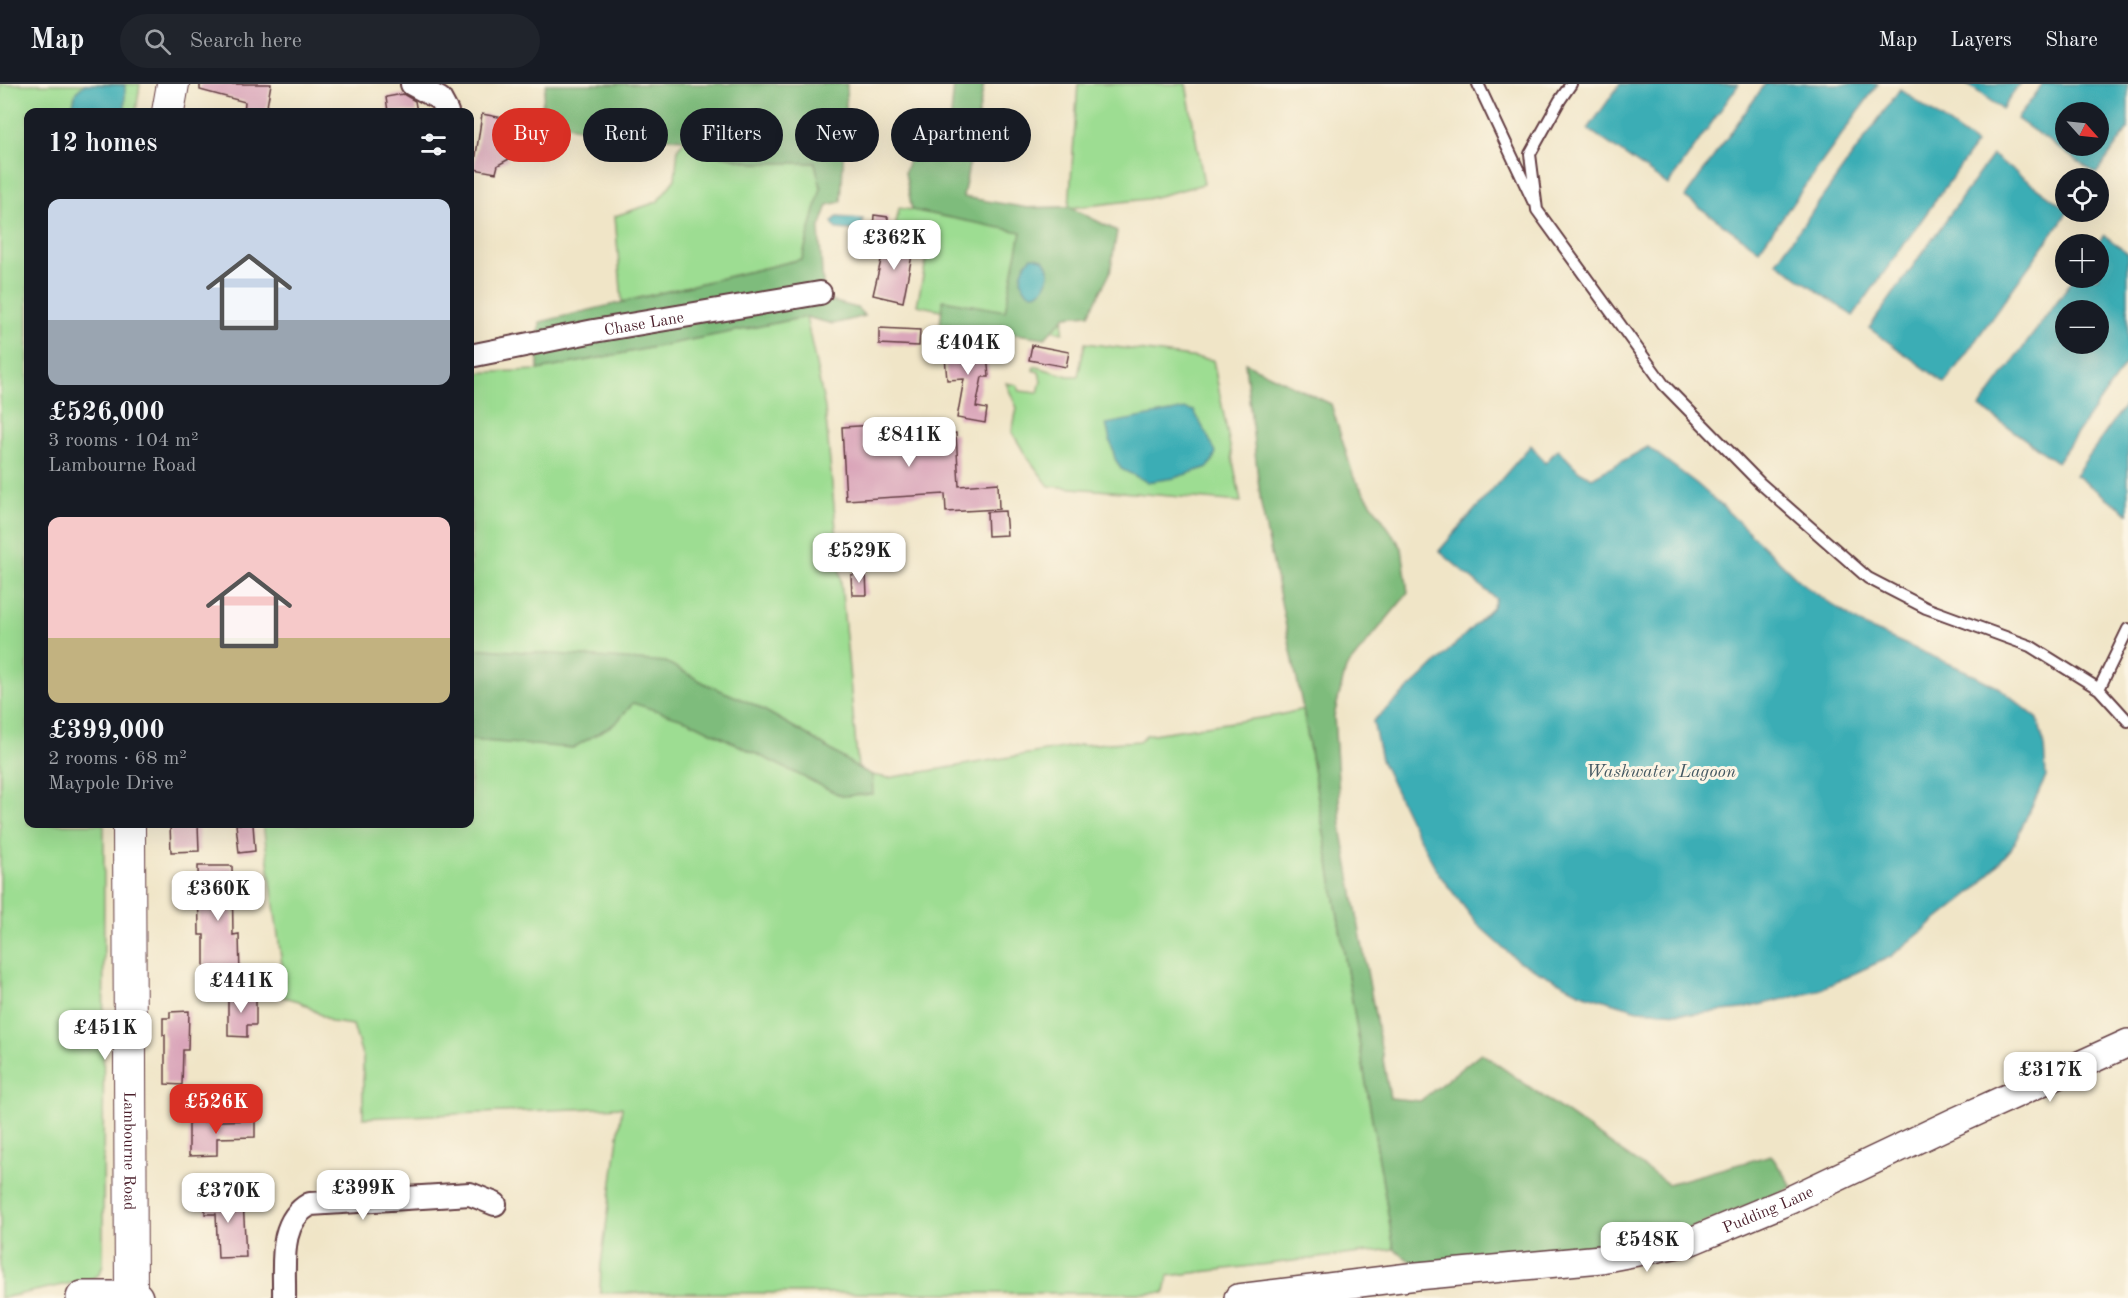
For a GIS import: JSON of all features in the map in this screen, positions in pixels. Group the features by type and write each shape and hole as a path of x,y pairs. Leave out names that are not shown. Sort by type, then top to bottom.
{"main road":[{"path":"169,108 173,84"},
{"name":"Lambourne Road","path":"129,828 131,1298"},
{"path":"83,1298 136,1298"}],"street":[{"path":"412,84 440,99 445,108"},
{"name":"Chase Lane","path":"474,355 594,331 820,293"},
{"name":"Pudding Lane","path":"1238,1298 1417,1276 1601,1259 1689,1242 1790,1200 2128,1043"},
{"path":"284,1298 286,1234 299,1210 310,1204 470,1194 495,1204"}],"lane":[{"path":"1478,84 1537,210 1664,385 1760,483 1868,578 1926,608 2030,646 2099,689 2128,721"},
{"path":"1537,210 1530,154 1571,84"},
{"path":"2099,689 2128,629"}],"green space":[{"path":"0,84 140,84 137,108 24,108 24,828 104,828 103,1264 100,1274 91,1279 0,1298"},
{"path":"546,84 847,84 846,108 795,108 795,162 843,162 841,202 828,205 819,230 823,285 539,335 540,322 802,259 821,188 815,163 750,162 783,162 783,108 680,108 680,139 668,138 668,108 583,108 583,129 571,126 571,108 542,108"},
{"path":"954,84 984,84 980,108 952,108"},
{"path":"1078,84 1186,84 1204,184 1147,199 1070,208 1063,332 999,323 917,305 930,242 894,234 899,208 912,210 1069,207"},
{"path":"680,146 680,162 783,160 815,163 822,188 802,259 622,302 615,216 657,202 675,179"},
{"path":"908,162 970,162 963,197 1028,208 1069,207 1117,231 1110,273 1089,314 1066,316 1045,338 940,324 943,300 1005,311 1021,232 912,210 905,172"},
{"path":"824,299 857,308 865,316 833,324 806,317 538,370 538,348"},
{"path":"806,317 825,408 858,768 872,775 888,778 1080,745 1140,741 1146,735 1280,715 1303,709 1394,1249 1168,1276 1165,1293 600,1293 601,1265 622,1107 363,1118 363,1058 353,1025 332,1022 299,1001 279,996 284,980 264,828 474,828 474,373 538,370"},
{"path":"1085,343 1213,360 1241,502 1049,486 1012,432 1017,408 1006,383 1017,385 1020,391 1038,393 1041,381 1039,372 1033,370 1034,366 1068,376 1078,376"},
{"path":"1245,363 1331,404 1354,478 1402,548 1408,593 1346,668 1334,716 1341,827 1390,1098 1420,1101 1481,1053 1668,1184 1771,1155 1792,1187 1684,1231 1595,1246 1415,1265 1394,1249 1303,709 1261,505"},
{"path":"474,648 666,662 706,684 755,705 872,775 873,794 842,796 689,721 633,703 616,723 573,748 474,740"}],"water":[{"path":"85,84 125,85 125,108 72,108 76,92"},
{"path":"1620,84 1739,84 1668,185 1588,129"},
{"path":"1765,84 1878,84 1759,250 1685,197"},
{"path":"1967,84 2020,84 2002,109"},
{"path":"2043,84 2128,84 2128,129 2109,156 2109,102 2055,102 2055,145 2017,119"},
{"path":"1900,89 1976,144 1853,316 1776,262"},
{"path":"1992,155 2055,201 2055,222 2061,222 1945,383 1869,328"},
{"path":"2070,156 2109,156 2100,168 2087,168"},
{"path":"837,217 863,219 862,231 836,229 832,222"},
{"path":"2109,239 2128,253 2128,361 2057,462 1980,407 2055,304 2055,354 2109,354 2109,300 2058,300 2067,288 2109,288"},
{"path":"1032,257 1042,259 1047,264 1049,272 1044,287 1033,294 1024,287 1021,278 1025,264"},
{"path":"2128,401 2128,513 2075,475"},
{"path":"1186,409 1194,411 1216,452 1208,467 1174,478 1147,482 1121,469 1115,459 1106,424"},
{"name":"Washwater Lagoon","path":"1531,445 1545,463 1558,449 1579,471 1592,478 1648,447 1723,507 1805,586 1864,626 2001,689 2038,719 2044,744 2046,777 2011,849 1978,887 1890,957 1814,992 1742,1009 1692,1014 1638,1010 1581,993 1518,961 1477,924 1439,874 1410,821 1381,760 1373,721 1492,608 1496,599 1439,551"}],"building":[{"path":"200,84 271,84 267,108 244,108 245,102 200,90"},
{"path":"403,94 415,101 416,108 387,108 386,97"},
{"path":"482,114 492,116 492,162 504,162 498,165 496,173 474,169"},
{"path":"874,215 888,217 887,232 873,231"},
{"path":"886,239 914,245 903,302 873,295"},
{"path":"879,328 920,330 919,346 879,344"},
{"path":"961,343 961,345 986,343 989,377 982,377 976,407 987,409 985,423 957,418 964,379 947,380 944,345"},
{"path":"1032,345 1069,352 1066,367 1029,360"},
{"path":"892,424 892,431 908,430 908,436 956,433 959,486 998,483 999,509 946,512 945,494 846,500 842,427"},
{"path":"1005,511 1007,535 988,536 987,512"},
{"path":"866,573 867,595 852,595 851,575"},
{"path":"170,828 198,828 199,851 171,852"},
{"path":"236,828 253,828 255,851 239,853"},
{"path":"198,866 232,866 233,935 239,934 240,977 204,978 204,935 199,935"},
{"path":"228,993 247,993 247,999 256,999 256,1025 247,1025 247,1037 228,1036"},
{"path":"189,1011 188,1050 183,1050 182,1085 165,1084 163,1018 170,1018 170,1012"},
{"path":"255,1120 255,1137 217,1138 217,1155 189,1156 189,1122"},
{"path":"239,1194 239,1200 243,1200 246,1257 218,1258 216,1214 205,1214 205,1195"}]}
